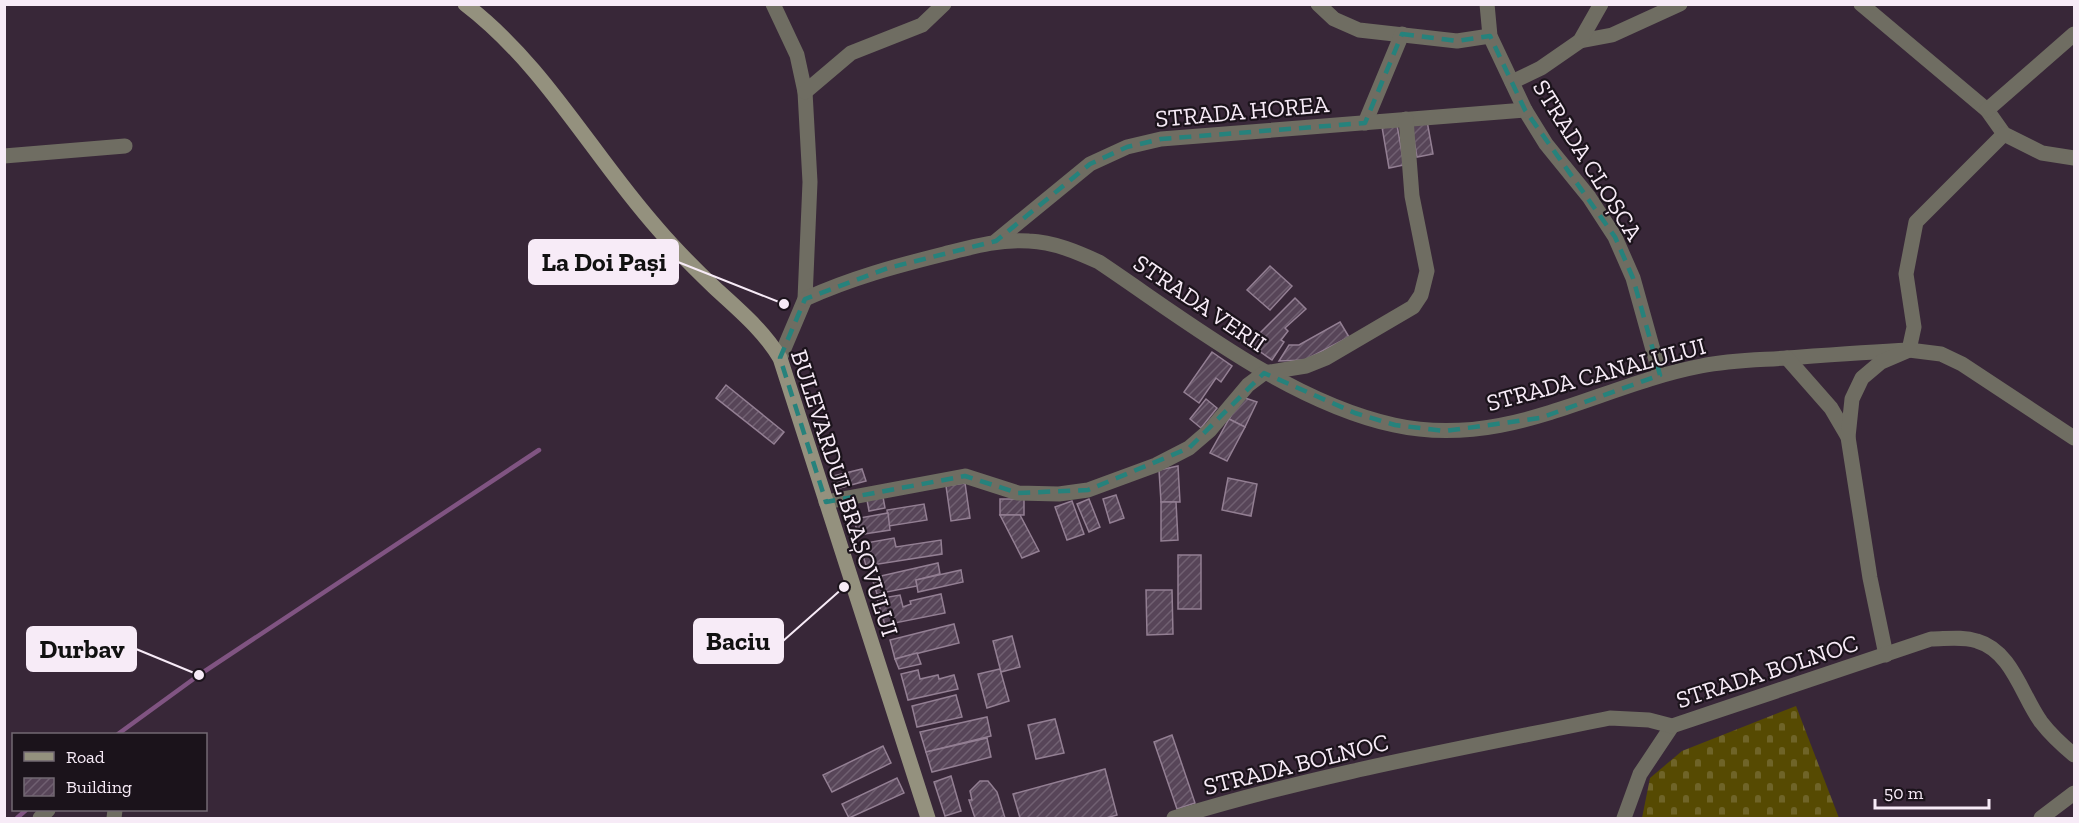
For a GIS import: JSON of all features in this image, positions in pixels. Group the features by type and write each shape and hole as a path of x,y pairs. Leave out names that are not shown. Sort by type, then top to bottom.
{"main road":[{"name":"BULEVARDUL BRAȘOVULUI","path":"465,4 484,19 537,74 656,227 714,287 759,327 780,358 928,819"}],"street":[{"path":"773,4 797,55 805,92 810,182 806,299 780,358"},
{"path":"805,92 851,54 922,25 944,4"},
{"path":"1318,4 1334,19 1359,30 1457,41 1490,36"},
{"name":"STRADA CLOȘCA","path":"1488,4 1490,36 1524,110 1546,144 1589,197 1615,237 1633,278 1660,375"},
{"path":"1580,41 1601,4"},
{"path":"1512,82 1541,68 1580,41 1612,35 1680,4"},
{"path":"1861,4 1987,110 2004,134 2042,153 2074,158"},
{"path":"1365,123 1402,34"},
{"path":"1987,110 2074,34"},
{"name":"STRADA HOREA","path":"996,242 1090,164 1127,147 1161,138 1524,110"},
{"name":"STRADA VERII","path":"806,299 844,281 888,268 996,242 1030,241 1054,245 1099,262 1264,373 1306,366 1326,358 1413,306 1421,295 1427,271 1412,196 1406,119"},
{"path":"1886,655 1870,578 1848,437 1852,399 1862,378 1881,362 1909,350 1914,327 1906,274 1916,222 2004,134"},
{"path":"4,156 125,146"},
{"name":"STRADA CANALULUI","path":"1264,373 1375,419 1395,425 1445,431 1493,428 1540,418 1660,375 1703,366 1909,350 1941,354 1962,364 2074,438"},
{"path":"1787,358 1832,408 1848,437"},
{"path":"826,502 965,476 1018,493 1059,494 1088,490 1156,465 1189,448 1210,430 1248,385 1264,373"},
{"name":"STRADA BOLNOC","path":"1174,819 1362,768 1610,718 1650,720 1672,726 1931,639 1952,638 1979,641 1995,650 2011,669 2041,722 2074,755"},
{"path":"1624,819 1640,774 1672,726"},
{"path":"2041,819 2074,793"}],"highlighted area":[{"path":"1402,34 1457,41 1490,36 1525,110 1615,237 1633,278 1660,375 1540,418 1445,431 1395,425 1355,413 1264,373 1189,448 1088,490 1018,493 965,476 826,502 780,358 805,299 888,268 996,241 1090,164 1127,147 1161,139 1365,123"}],"green space":[{"path":"1796,706 1839,818 1642,818 1650,778 1682,751"}],"building":[{"path":"1427,121 1433,154 1417,157 1411,124"},
{"path":"1397,125 1404,165 1389,168 1382,127"},
{"path":"1270,266 1292,286 1270,310 1247,290"},
{"path":"1295,298 1306,309 1285,328 1288,331 1281,340 1284,342 1272,360 1249,344"},
{"path":"1340,322 1349,337 1305,360 1279,361 1289,345 1299,345"},
{"path":"1212,352 1232,366 1221,382 1216,378 1199,403 1184,392"},
{"path":"726,385 784,432 774,444 716,398"},
{"path":"1242,397 1257,402 1245,427 1229,419"},
{"path":"1206,399 1217,408 1201,428 1190,419"},
{"path":"1229,419 1245,427 1227,461 1210,453"},
{"path":"1178,466 1180,502 1161,502 1159,470"},
{"path":"862,469 866,481 836,489 833,476"},
{"path":"1228,478 1257,484 1251,516 1222,510"},
{"path":"965,483 970,518 951,521 946,486"},
{"path":"1116,495 1124,518 1110,523 1103,499"},
{"path":"883,497 885,508 869,511 867,500"},
{"path":"1000,499 1024,499 1024,515 1000,515"},
{"path":"1089,499 1100,527 1089,532 1077,504"},
{"path":"1072,501 1084,534 1067,540 1055,507"},
{"path":"1161,502 1176,502 1178,540 1161,541"},
{"path":"924,504 927,520 889,526 887,510"},
{"path":"888,513 890,530 858,535 854,519"},
{"path":"1000,515 1020,515 1039,551 1022,558"},
{"path":"894,538 896,547 941,540 942,554 866,566 860,544"},
{"path":"1178,555 1201,555 1201,609 1178,609"},
{"path":"938,563 940,574 916,580 917,586 877,594 872,578"},
{"path":"961,570 963,582 918,592 916,580"},
{"path":"1146,590 1172,590 1173,634 1147,635"},
{"path":"941,594 945,613 885,625 877,599 900,595 903,607 911,604 910,601"},
{"path":"954,624 959,643 895,659 890,640"},
{"path":"1012,636 1020,667 1001,672 993,641"},
{"path":"917,653 921,664 899,669 895,659"},
{"path":"1000,669 1009,701 987,708 978,674"},
{"path":"918,670 920,679 938,675 939,679 954,675 958,689 908,700 901,674"},
{"path":"956,695 962,717 917,727 912,706"},
{"path":"987,717 991,736 926,752 920,732"},
{"path":"1055,719 1064,753 1036,759 1028,725"},
{"path":"1172,735 1195,803 1177,809 1154,742"},
{"path":"987,738 991,757 932,772 926,752"},
{"path":"883,746 891,763 832,792 823,775"},
{"path":"1105,769 1117,815 1106,818 1020,818 1013,794"},
{"path":"951,776 961,811 945,816 934,782"},
{"path":"897,778 904,793 849,818 842,804"},
{"path":"980,781 988,781 997,792 1005,818 975,818 969,800 972,800 970,791"}],"waterway":[{"path":"119,733 199,675 539,450"},
{"path":"17,818 25,811"}],"place":[{"name":"La Doi Pași","path":"784,304"},
{"name":"Baciu","path":"844,587"},
{"name":"Durbav","path":"199,675"}]}
